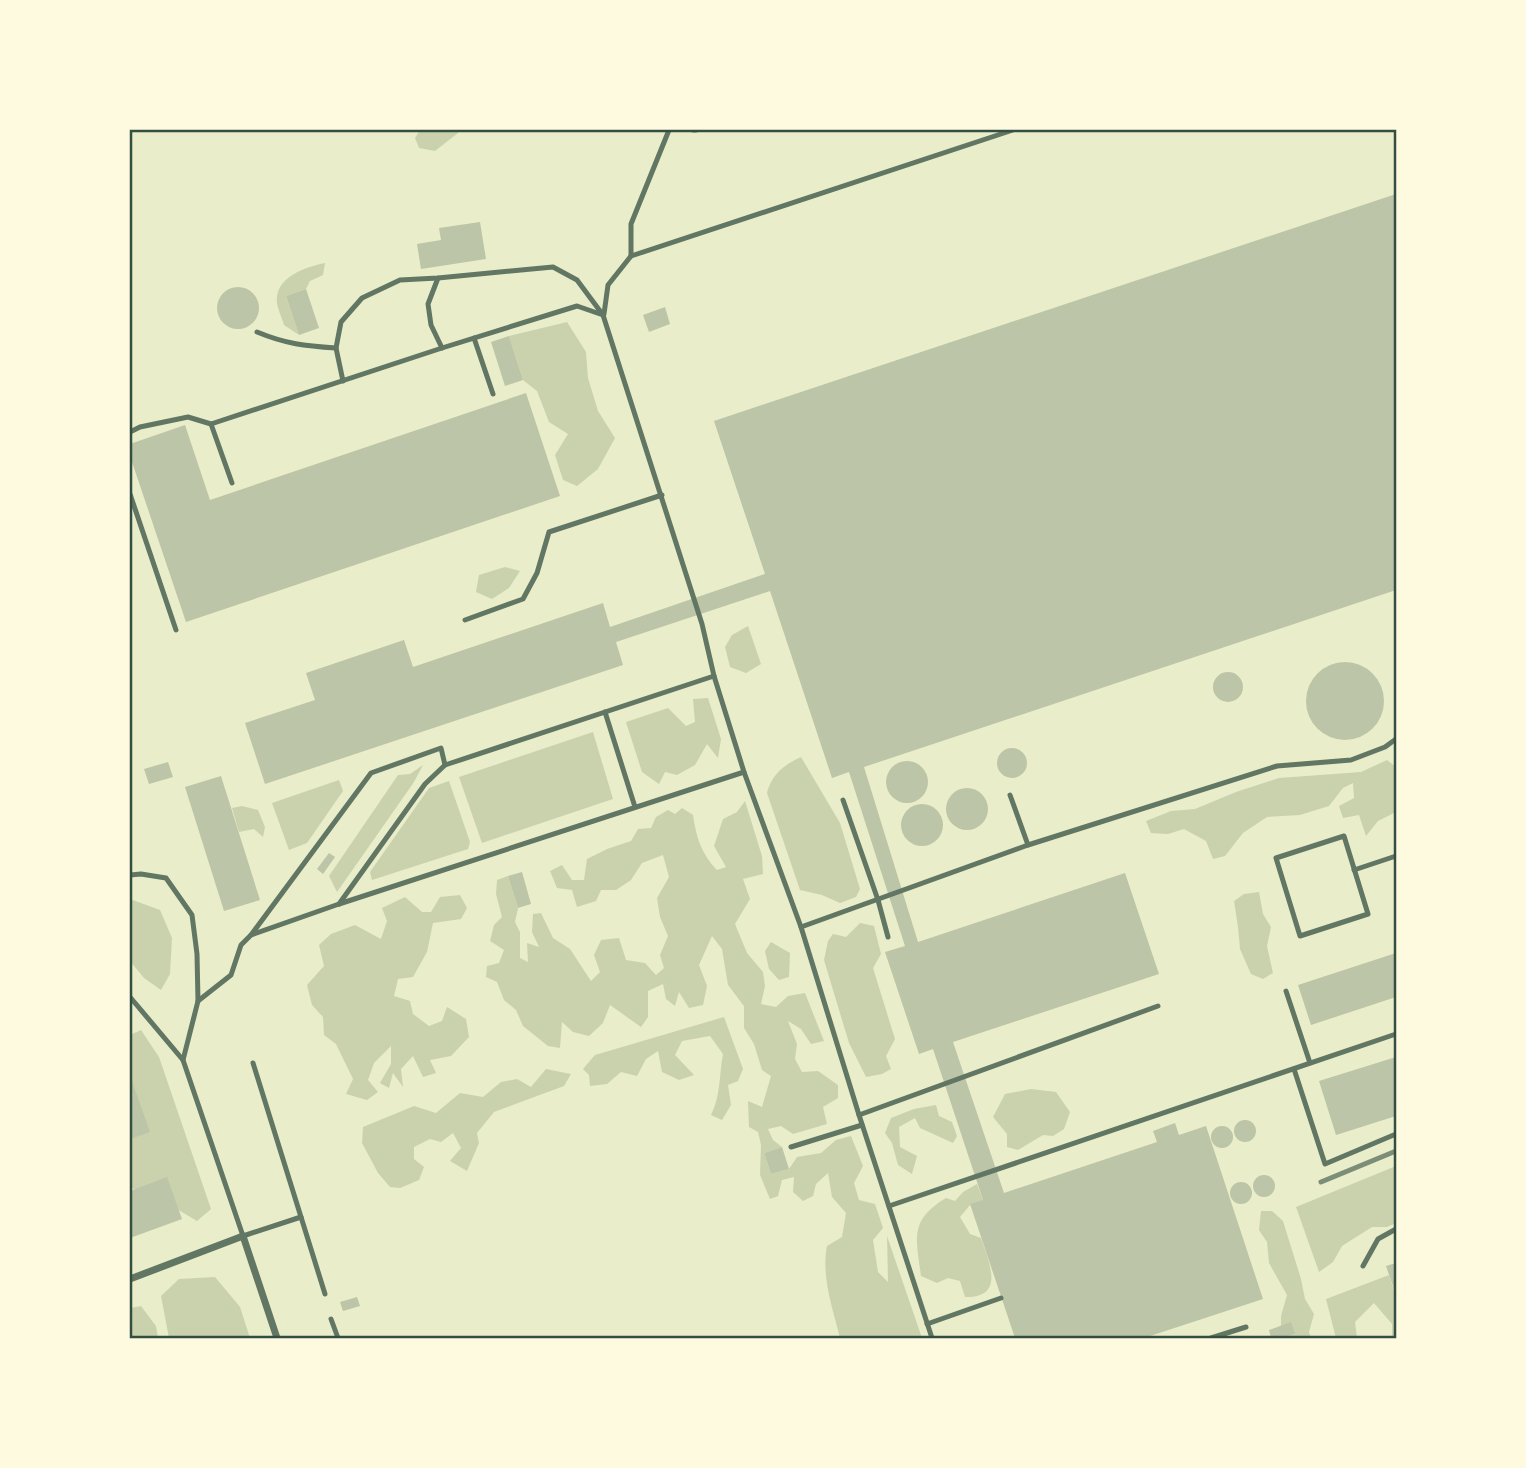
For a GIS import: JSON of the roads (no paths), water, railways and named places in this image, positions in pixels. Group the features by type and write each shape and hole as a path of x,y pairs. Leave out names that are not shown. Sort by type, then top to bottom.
{"street":[{"path":"130,1279 243,1236 277,1339"}],"lane":[{"path":"631,256 631,224 669,130"},
{"path":"603,316 608,285 631,256 1013,130"},
{"path":"343,381 336,348 341,322 362,298 400,281 554,267 576,281 603,316 702,624 714,676 744,772 801,927 932,1339"},
{"path":"438,278 428,304 431,325 442,348"},
{"path":"130,432 140,427 188,417 211,424 577,306 603,316"},
{"path":"257,332 298,346 336,348"},
{"path":"474,338 493,394"},
{"path":"211,424 232,482"},
{"path":"130,495 176,630"},
{"path":"465,620 523,599 537,573 549,532 662,495"},
{"path":"339,904 425,784 445,765 714,676"},
{"path":"604,712 635,807"},
{"path":"801,927 1028,845 1277,766 1351,760 1385,747 1396,739"},
{"path":"198,1001 232,975 241,945 371,773 441,748 445,765"},
{"path":"251,934 744,772"},
{"path":"1010,795 1028,845"},
{"path":"843,800 888,937"},
{"path":"1344,836 1354,870 1368,914 1300,936 1276,858 1344,836"},
{"path":"1354,870 1396,856"},
{"path":"130,875 166,878 192,915 197,954 198,1001 183,1060"},
{"path":"1286,992 1310,1063"},
{"path":"130,997 183,1060 243,1236 301,1217"},
{"path":"859,1115 1158,1006"},
{"path":"889,1206 1396,1034"},
{"path":"253,1063 325,1294"},
{"path":"1294,1069 1325,1164 1396,1134"},
{"path":"792,1147 862,1125"},
{"path":"1363,1266 1378,1239 1396,1229"},
{"path":"928,1324 1001,1298"},
{"path":"331,1319 338,1339"},
{"path":"1211,1339 1246,1327"}],"railway":[{"path":"1321,1182 1396,1151"}]}
